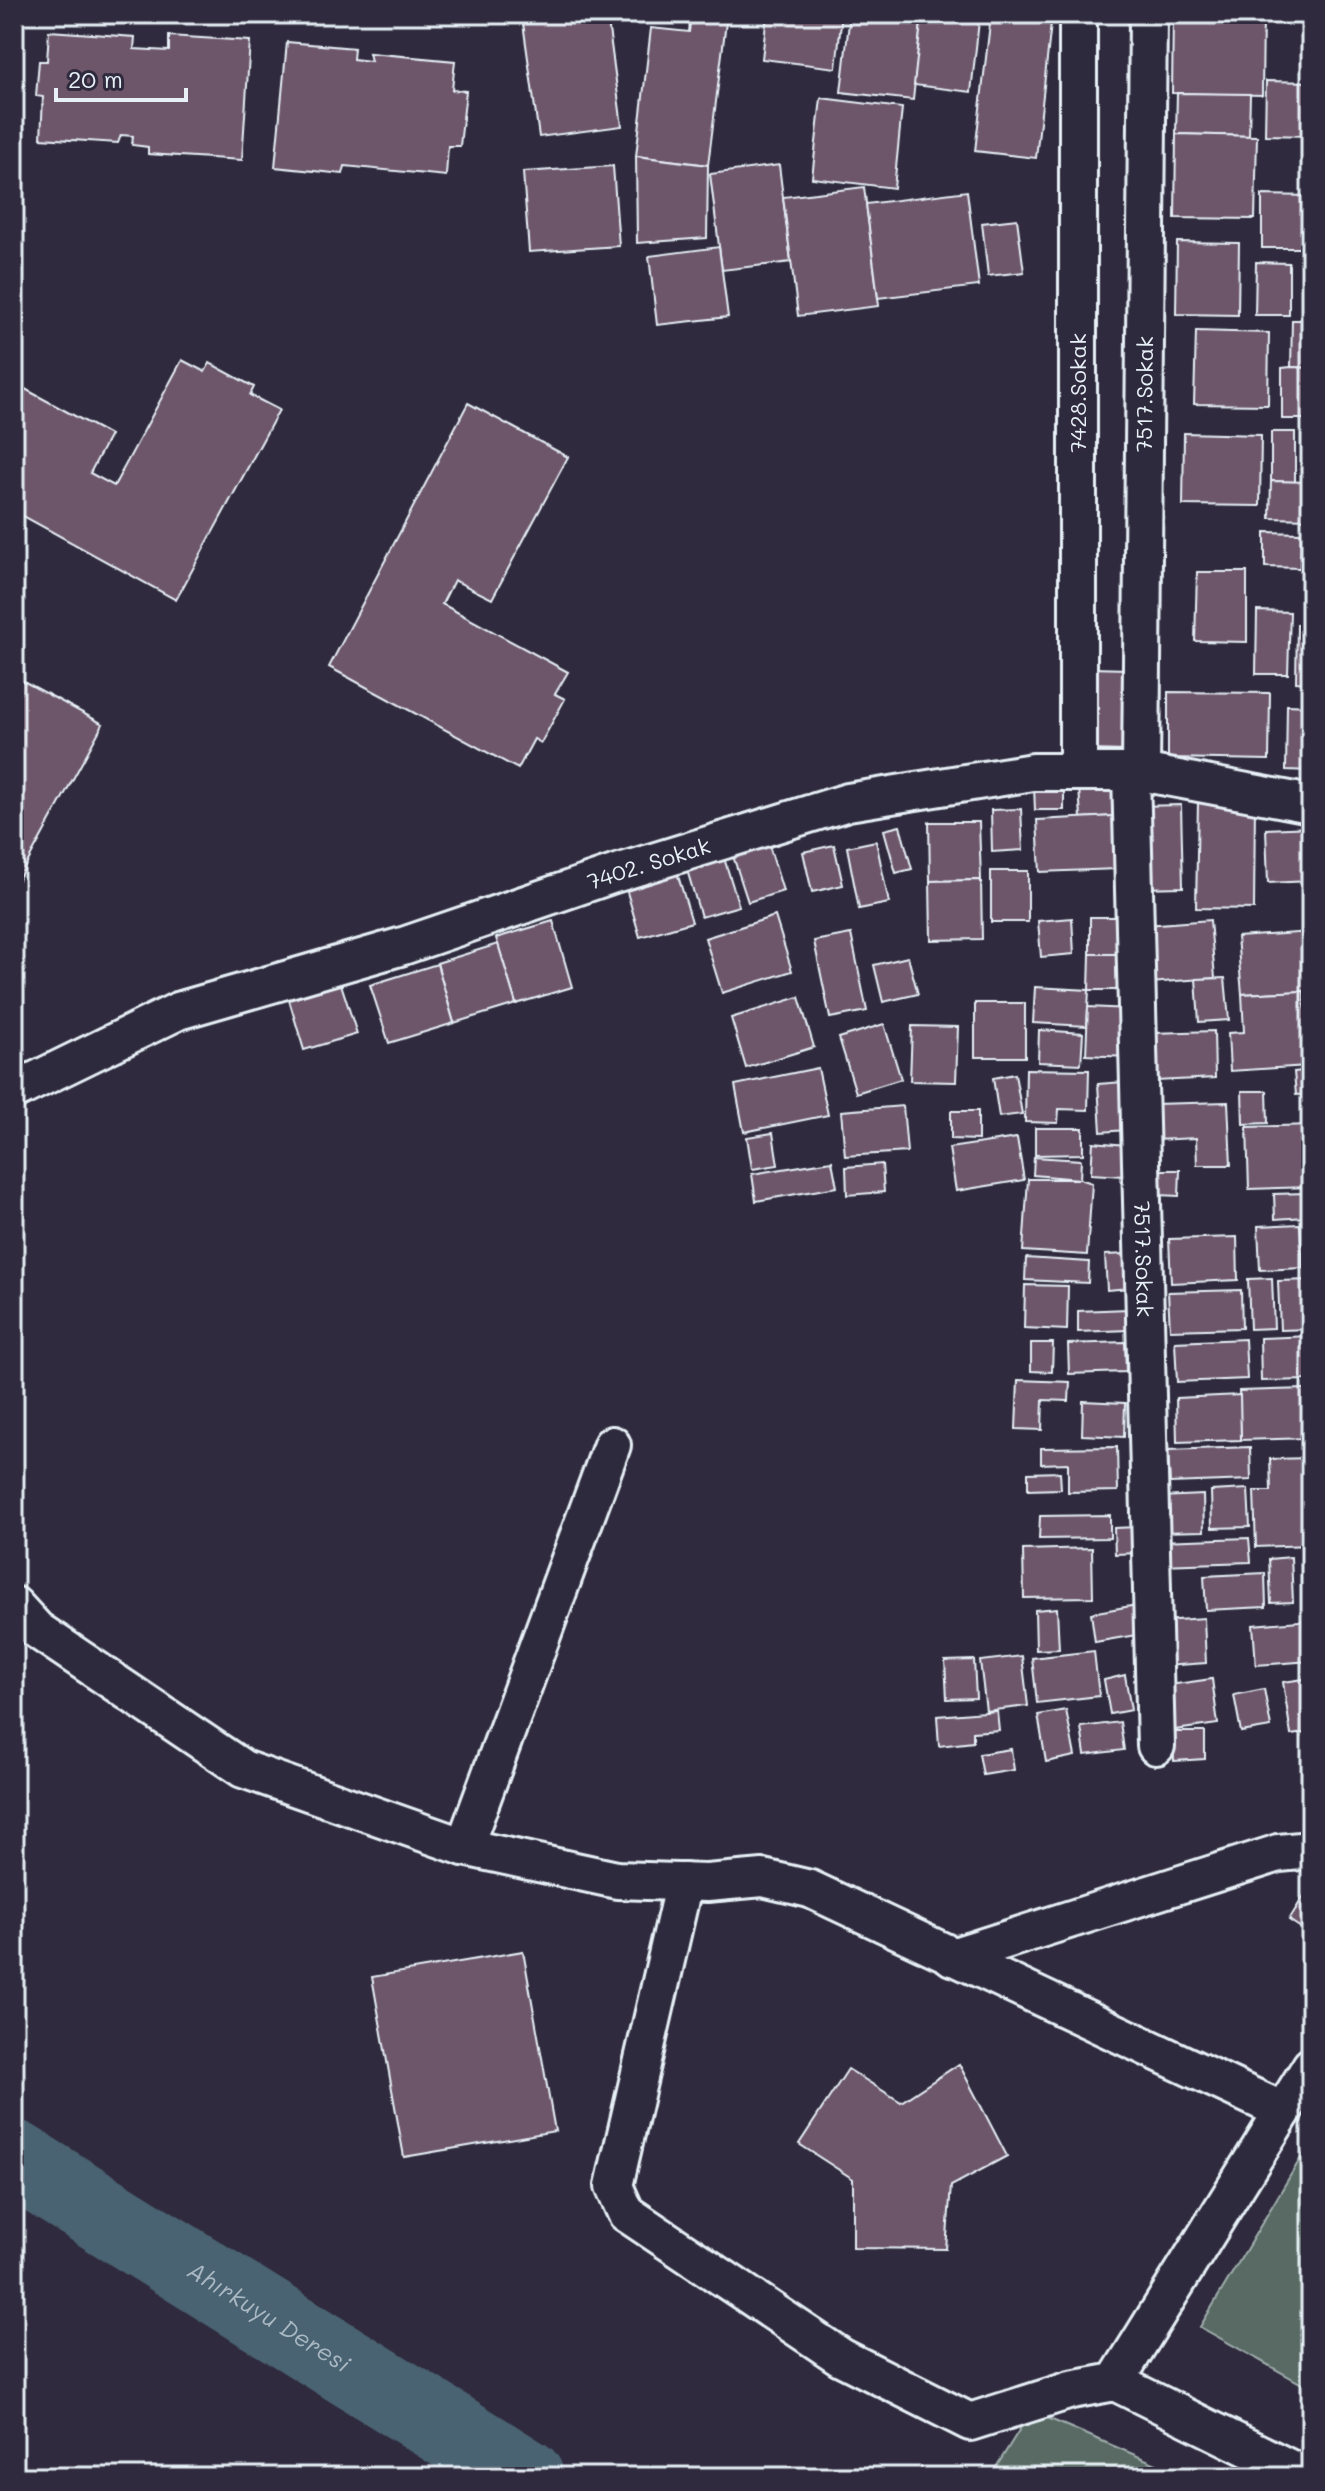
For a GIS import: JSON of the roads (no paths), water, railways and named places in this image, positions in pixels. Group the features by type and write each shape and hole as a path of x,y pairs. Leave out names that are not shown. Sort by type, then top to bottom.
{"street":[{"name":"7428.Sokak","path":"1078,14 1078,772"},
{"name":"7517.Sokak","path":"1148,14 1133,968 1156,1746"},
{"name":"7402. Sokak","path":"14,1091 178,1011 403,946 614,874 848,802 1033,772 1136,772 1311,804"},
{"path":"464,1847 612,1445"},
{"path":"14,1605 37,1630 243,1769 464,1847 617,1880 684,1882 763,1878 810,1889 1283,2111"},
{"path":"952,1957 1279,1853 1311,1850"},
{"path":"684,1882 614,2186 626,2213 841,2357 970,2422 1071,2390 1115,2382 1307,2477"},
{"path":"1115,2382 1311,2066"}],"waterway":[{"name":"Ahırkuyu Deresi","path":"14,2159 525,2477"}]}
